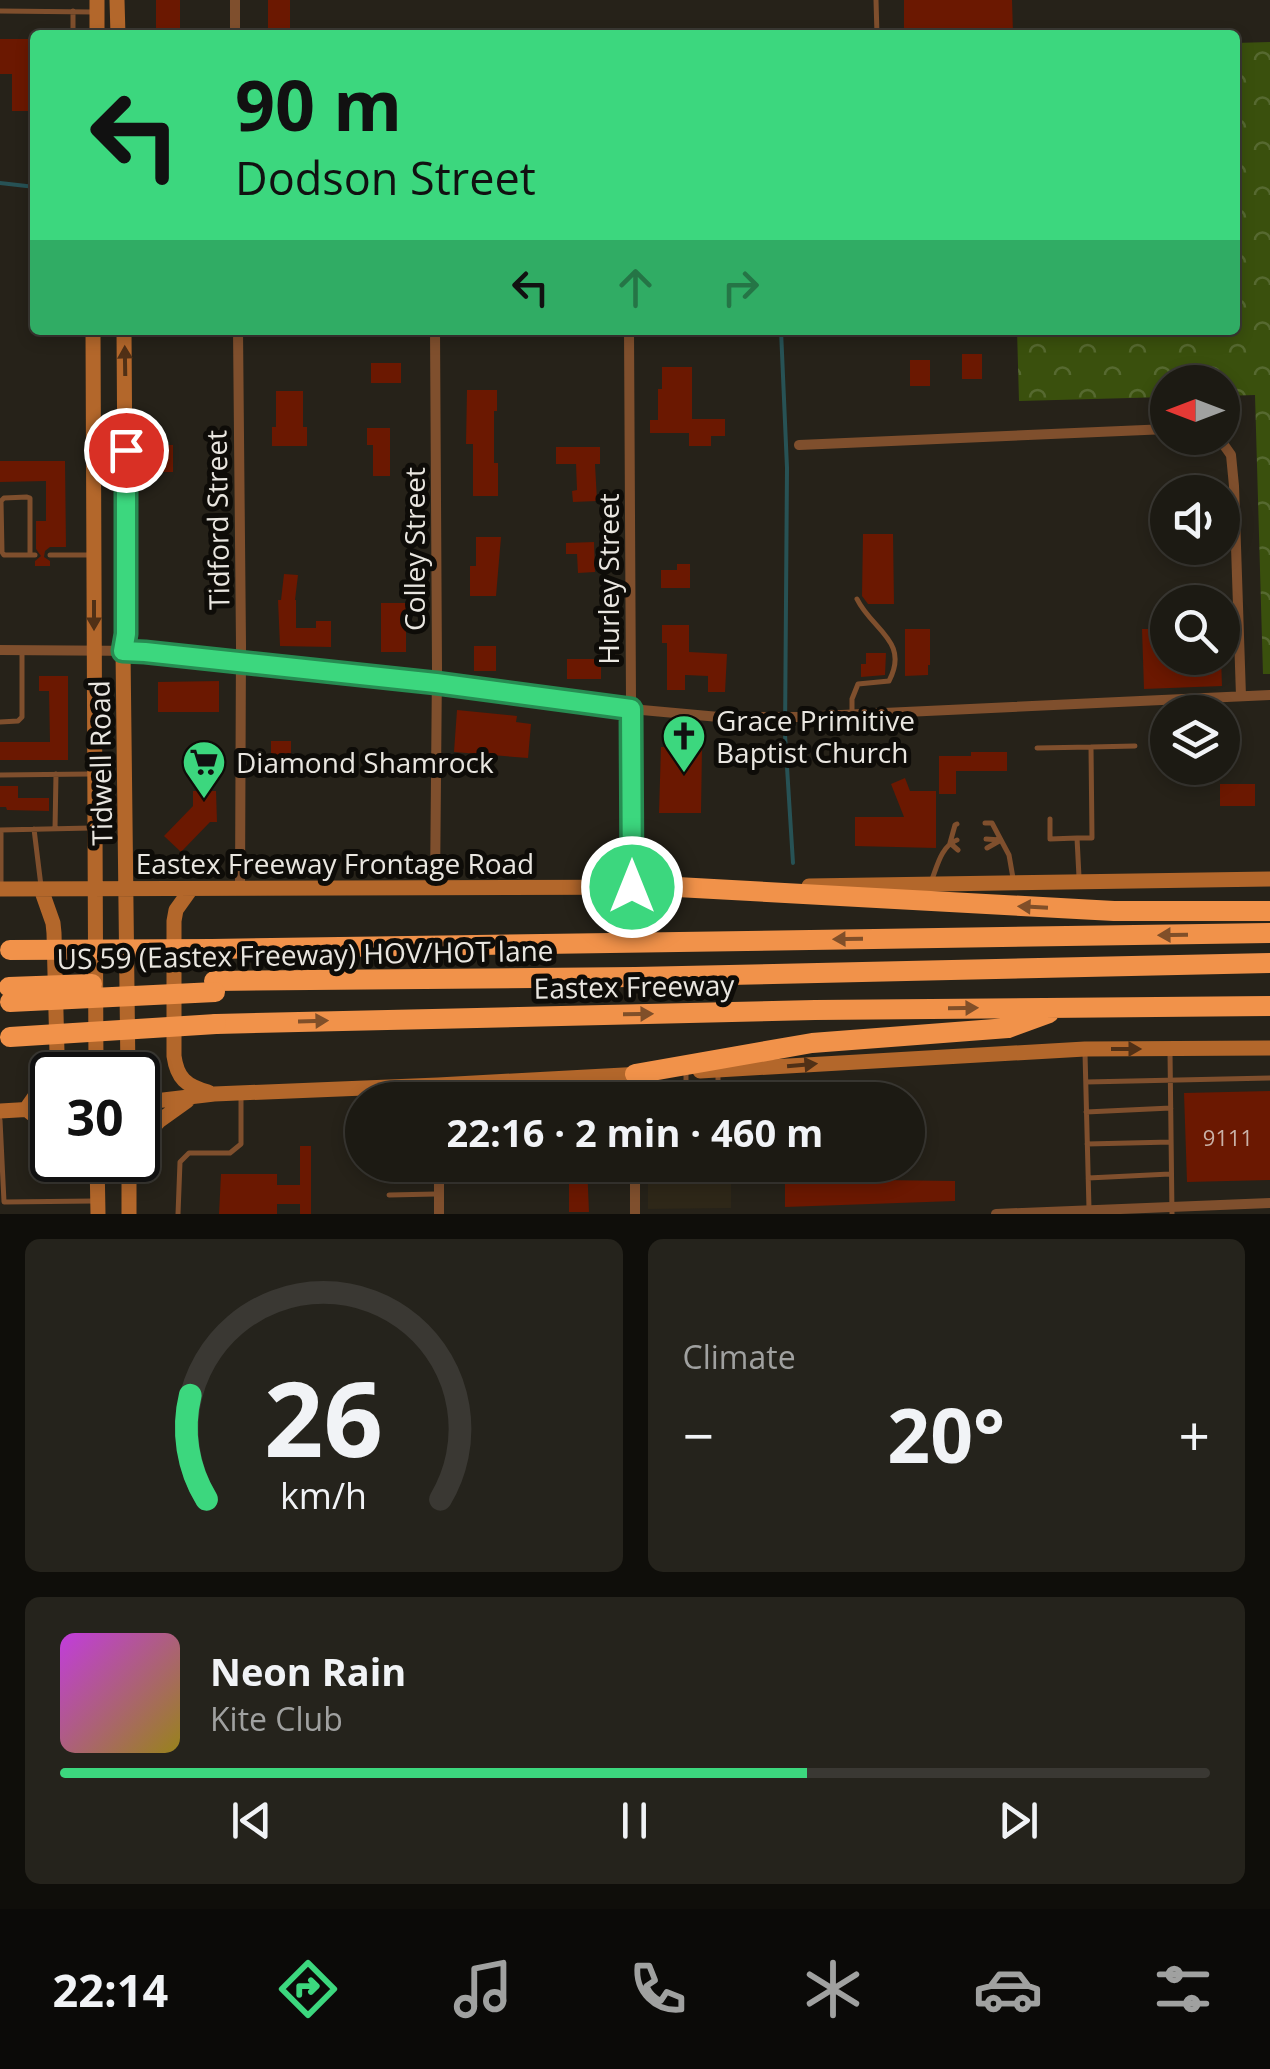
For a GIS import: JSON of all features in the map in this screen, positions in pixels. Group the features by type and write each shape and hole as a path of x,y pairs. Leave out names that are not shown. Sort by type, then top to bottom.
{"highway":[{"path":"677,887 1114,911 1270,911"},
{"name":"Eastex Freeway","path":"5,950 1270,933"},
{"name":"US 59 (Eastex Freeway) HOV/HOT lane","path":"3,995 481,978 1270,963"},
{"name":"Eastex Freeway","path":"5,1037 216,1024 796,1010 1270,1006"},
{"path":"634,1074 812,1043 1008,1028 1064,1008"}],"main road":[{"path":"118,0 118,30"},
{"name":"Tidwell Road","path":"93,335 96,1052"},
{"name":"Tidwell Road","path":"124,335 128,1052"},
{"path":"92,451 126,450"},
{"name":"Eastex Freeway Frontage Road","path":"1,889 677,887 1270,879"},
{"path":"26,1109 52,1072 57,1053 54,933 41,889"},
{"path":"191,889 176,910 174,921 174,1056 179,1076 186,1084 214,1094"},
{"path":"551,1082 1085,1049 1270,1048"},
{"path":"160,1100 241,1092 345,1093"},
{"path":"160,1122 194,1097"},
{"path":"26,1109 30,1112"},
{"path":"0,1111 30,1109"},
{"path":"129,1182 129,1214"}],"street":[{"path":"235,0 235,30"},
{"name":"Tidford Street","path":"238,335 240,889"},
{"name":"Colley Street","path":"435,335 435,888"},
{"name":"Hurley Street","path":"629,335 632,887"},
{"path":"799,445 1150,429"},
{"path":"1231,455 1237,585"},
{"path":"0,650 145,652 718,717 798,718 1270,696"},
{"path":"1240,667 1241,696"},
{"path":"634,1074 634,1082"},
{"path":"439,1182 439,1214"},
{"path":"635,1182 635,1214"},
{"path":"996,1214 1172,1210 1270,1203"}],"lane":[{"path":"876,0 877,30"},
{"path":"0,11 73,12 97,6"},
{"path":"73,12 73,30"},
{"path":"4,498 30,498 32,555 2,552 4,498"},
{"path":"50,555 94,556"},
{"path":"852,715 852,698 858,684 889,681 896,654 891,640 857,599"},
{"path":"0,722 18,721 22,717 22,650"},
{"path":"1037,748 1135,746"},
{"path":"1050,819 1050,839 1092,838 1091,747"},
{"path":"55,829 56,774"},
{"path":"0,775 94,774"},
{"path":"985,823 992,823 1009,854 1013,881"},
{"path":"957,824 954,841 958,850"},
{"path":"1,889 0,830 94,828"},
{"path":"34,830 41,889"},
{"path":"1078,838 1079,880"},
{"path":"986,839 1001,840"},
{"path":"987,848 1001,840"},
{"path":"931,883 945,848 954,841"},
{"path":"1170,1048 1172,1210"},
{"path":"1085,1049 1088,1210"},
{"path":"718,1070 718,1082"},
{"path":"686,1072 686,1082"},
{"path":"1086,1082 1270,1078"},
{"path":"178,1214 180,1162 189,1153 230,1153 241,1144 241,1092"},
{"path":"1086,1112 1170,1108"},
{"path":"0,1120 2,1202 64,1201 97,1207"},
{"path":"1087,1144 1171,1142"},
{"path":"1088,1178 1171,1174"},
{"path":"389,1195 439,1194"},
{"path":"64,1201 64,1214"}],"shaded area":[{"path":"648,1182 731,1182 731,1208 648,1209"}],"green space":[{"path":"1270,42 1270,674 1263,674 1255,395 1240,395 1240,365 1150,365 1150,397 1019,401 1017,335 1240,335 1240,43"}],"building":[{"path":"156,0 180,0 180,30 156,30"},
{"path":"268,0 290,0 290,30 268,30"},
{"path":"904,0 1012,0 1013,30 904,30"},
{"path":"0,39 30,39 30,111 12,111 12,74 0,74"},
{"path":"962,354 982,354 982,379 962,379"},
{"path":"910,360 930,360 930,386 910,386"},
{"path":"371,363 401,363 401,383 371,383"},
{"path":"662,367 692,367 692,419 725,419 725,436 711,436 711,446 689,446 689,433 650,433 650,420 658,420"},
{"path":"467,390 497,390 494,463 498,463 498,496 473,496 473,444 466,444"},
{"path":"276,391 303,391 307,446 272,446"},
{"path":"367,428 390,428 390,476 373,476 373,445 367,445"},
{"path":"151,445 173,445 173,472 151,472"},
{"path":"556,447 600,447 600,464 595,464 597,501 573,502 572,491 577,490 576,464 556,464"},
{"path":"0,461 65,461 66,547 45,551 50,566 35,566 41,556 36,549 36,521 46,521 46,481 0,482"},
{"path":"863,534 893,534 894,604 868,604 862,596"},
{"path":"476,537 501,537 496,596 470,596 470,566 476,566"},
{"path":"594,542 595,572 578,573 577,554 566,554 566,543"},
{"path":"677,564 690,564 690,588 661,588 661,570 677,570"},
{"path":"284,574 298,575 296,628 316,628 316,621 331,621 331,647 280,646 278,600"},
{"path":"381,603 406,603 406,652 381,652"},
{"path":"662,625 689,625 689,652 727,654 725,692 708,692 708,676 685,675 685,690 667,690 667,643 662,643"},
{"path":"905,629 930,629 928,675 905,676"},
{"path":"1142,629 1150,629 1150,675 1222,675 1222,686 1144,689"},
{"path":"474,646 496,646 496,671 474,671"},
{"path":"866,653 886,653 885,675 861,677"},
{"path":"567,659 601,659 601,679 567,679"},
{"path":"39,676 68,676 68,760 0,760 0,742 50,742 49,691 39,691"},
{"path":"219,681 219,712 158,712 158,682"},
{"path":"457,710 517,716 516,722 531,724 528,758 454,752"},
{"path":"271,741 291,741 291,768 271,768"},
{"path":"661,747 702,747 701,813 659,813"},
{"path":"971,752 1007,752 1007,771 956,771 956,794 939,794 939,756 971,756"},
{"path":"905,778 910,791 936,791 936,848 855,846 855,817 904,817 891,784"},
{"path":"1255,784 1255,806 1220,806 1220,785"},
{"path":"0,786 18,786 18,798 49,798 49,811 0,807"},
{"path":"193,791 216,791 217,822 210,822 181,852 164,836 193,806"},
{"path":"1270,1091 1270,1180 1187,1182 1184,1093"},
{"path":"300,1146 311,1146 311,1214 300,1214 300,1204 277,1204 277,1214 219,1214 221,1174 277,1174 277,1185 300,1185"},
{"path":"955,1181 955,1201 785,1207 785,1182"},
{"path":"569,1182 588,1182 589,1212 569,1212"}],"waterway":[{"path":"0,183 30,186"},
{"path":"781,335 787,468 785,735 793,863"}],"place":[{"name":"Grace Primitive Baptist Church","path":"684,774"},
{"name":"Diamond Shamrock","path":"204,800"}],"route":[{"path":"126,450 123,651 436,683 631,709 632,887"}]}
